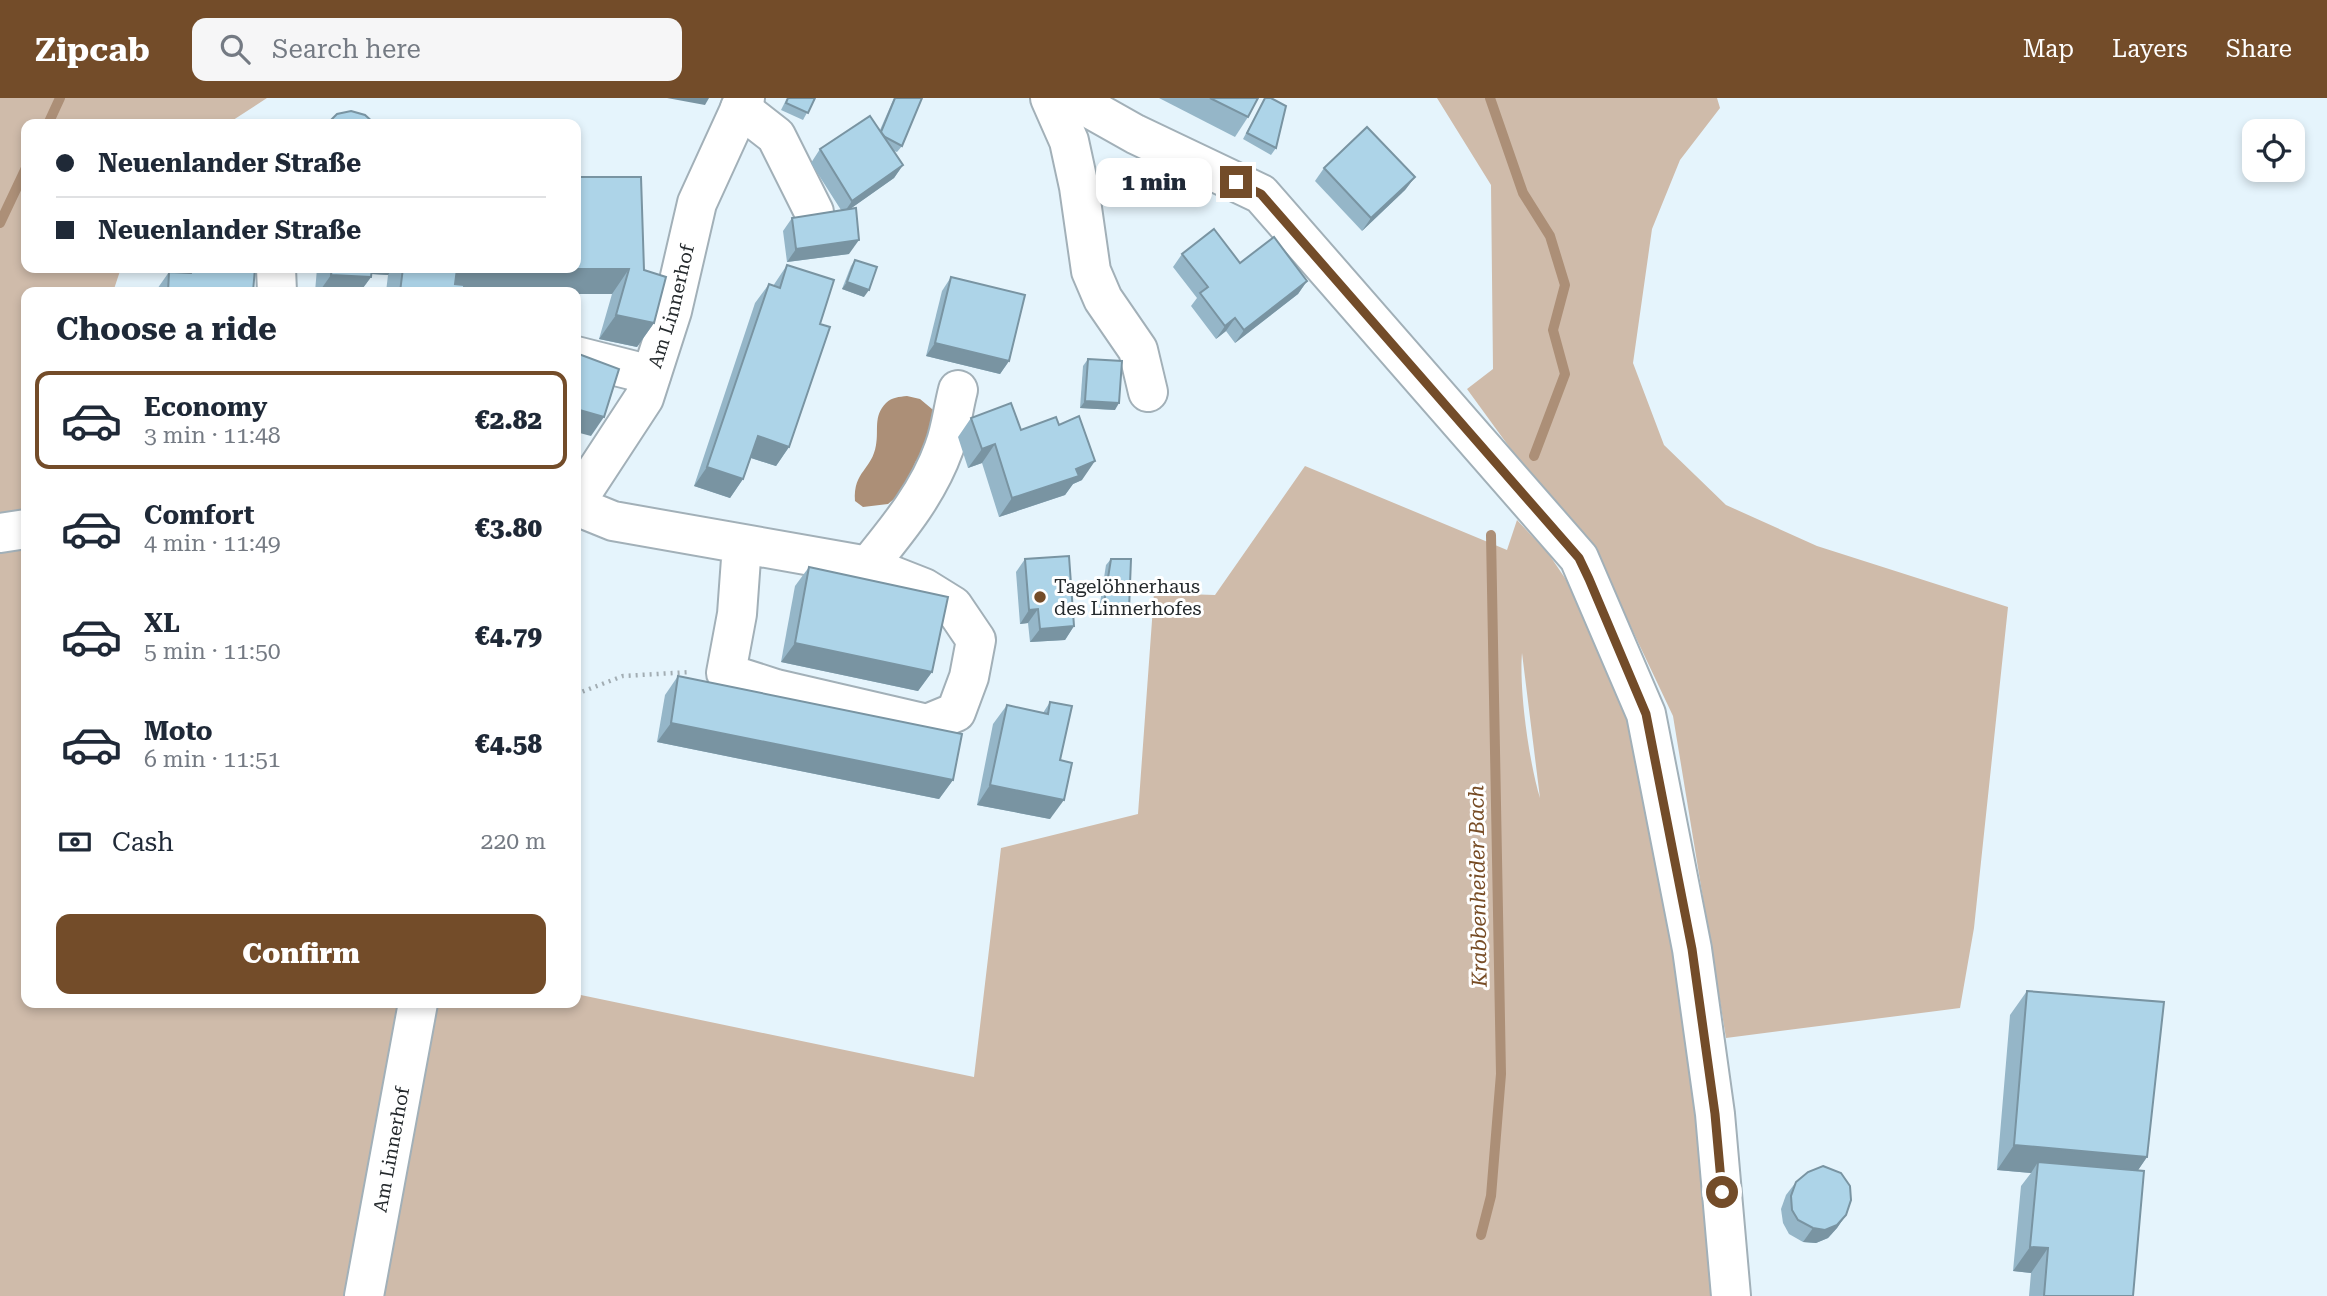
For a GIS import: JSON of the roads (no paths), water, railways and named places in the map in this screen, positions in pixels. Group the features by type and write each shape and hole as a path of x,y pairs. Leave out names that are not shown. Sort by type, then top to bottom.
{"street":[{"path":"1051,98 1069,141 1079,187 1091,271 1103,299 1138,350 1148,392"},
{"path":"1071,98 1135,134 1261,194 1579,558 1646,714 1692,949 1715,1114 1731,1296"},
{"path":"743,103 776,136 814,212"},
{"name":"Am Linnerhof","path":"581,496 644,398 672,311 697,203 743,103"},
{"path":"581,357 651,375"},
{"path":"868,566 929,482 945,446 958,390"},
{"path":"581,506 613,521 868,566 924,588 953,606 976,640 969,677 956,712 927,724 776,689 726,673 737,614 742,545"},
{"path":"0,533 21,530"},
{"name":"Am Linnerhof","path":"365,1296 417,1008"}],"waterway":[{"path":"50,119 60,98"},
{"name":"Krabbenheider Bach","path":"1490,98 1523,193 1550,236 1565,285 1553,330 1565,374 1534,456"},
{"path":"0,223 21,179"},
{"name":"Krabbenheider Bach","path":"1481,1235 1491,1196 1501,1074 1491,535"}],"place":[{"name":"Tagelöhnerhaus des Linnerhofes","path":"1040,597"}]}
